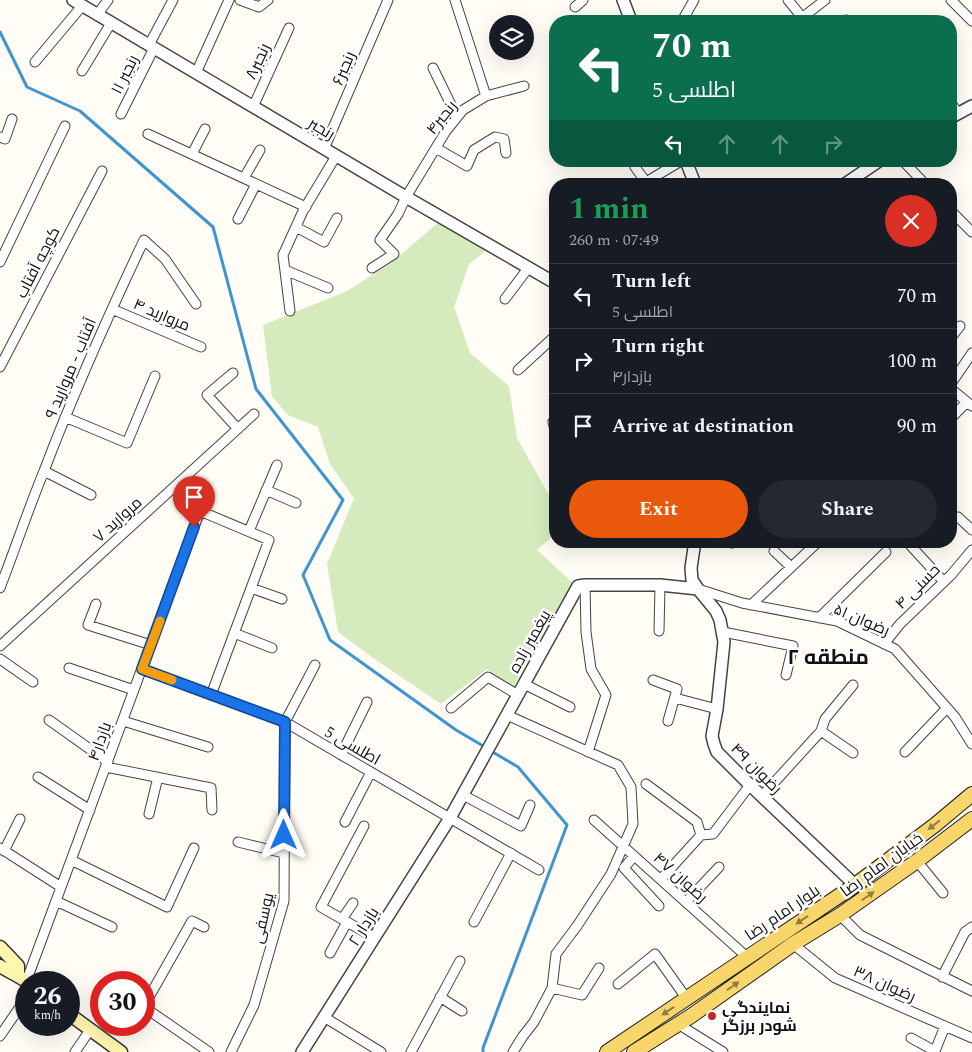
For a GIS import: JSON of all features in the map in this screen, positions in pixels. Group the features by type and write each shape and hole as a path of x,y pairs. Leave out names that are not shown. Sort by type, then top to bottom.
{"main road":[{"name":"بلوار امام رضا","path":"607,1052 855,885 935,825 972,794"},
{"name":"خیابان امام رضا","path":"640,1051 793,944 840,915 917,861 972,819"},
{"path":"0,947 18,966 20,971"},
{"path":"0,966 15,975"},
{"path":"80,1022 90,1030"},
{"path":"98,1036 121,1052"}],"street":[{"path":"97,15 108,0"},
{"name":"رنجبر ۱۱","path":"121,114 173,0"},
{"path":"196,73 229,0"},
{"path":"240,0 259,7 268,0"},
{"name":"رنجبر۶","path":"324,149 388,0"},
{"path":"455,0 486,96"},
{"path":"575,7 583,0"},
{"path":"623,0 629,15"},
{"path":"685,15 694,0"},
{"path":"788,0 801,15"},
{"path":"808,15 824,0"},
{"path":"951,0 972,21"},
{"path":"36,62 76,2"},
{"name":"رنجبر","path":"76,2 549,280"},
{"path":"82,71 111,23"},
{"name":"رنجبر۸","path":"253,107 289,28"},
{"path":"434,68 457,117"},
{"name":"رنجبر۴","path":"372,268 394,254 380,240 398,214 406,197 446,131 462,110 486,96 524,86"},
{"path":"0,137 5,139 12,119"},
{"path":"0,262 66,126"},
{"path":"192,154 205,129"},
{"path":"148,134 306,207"},
{"path":"436,148 467,166 474,150 495,137 504,139 506,153"},
{"path":"244,178 260,150"},
{"path":"290,311 283,255 306,207 336,156"},
{"path":"635,167 642,178"},
{"path":"656,178 679,167"},
{"path":"854,178 870,167"},
{"path":"909,167 919,178"},
{"name":"کوچه آفتاب","path":"0,367 102,171"},
{"path":"238,219 256,184"},
{"path":"957,217 972,232"},
{"path":"296,227 324,242 337,218"},
{"name":"آفتاب - مروارید ۹","path":"0,588 65,417 144,240 165,259 196,304"},
{"path":"505,299 529,268"},
{"path":"285,270 328,288"},
{"name":"مروارید ۴","path":"112,309 201,347"},
{"path":"957,330 960,326"},
{"path":"518,370 549,342"},
{"path":"957,376 972,354"},
{"path":"233,373 207,395 238,429"},
{"path":"65,417 127,443 154,376"},
{"path":"957,392 970,404 957,414"},
{"name":"مروارید ۷","path":"0,646 254,414"},
{"path":"249,531 278,464"},
{"path":"44,471 91,495"},
{"path":"179,483 200,510 269,540 210,695"},
{"path":"266,490 296,502"},
{"name":"بازدار۴","path":"28,971 56,901 200,510"},
{"path":"958,517 972,530"},
{"path":"694,548 691,574 692,580 698,589"},
{"path":"751,605 811,548"},
{"path":"913,548 944,582"},
{"name":"حسنی ۴","path":"884,644 900,624 944,582 972,550"},
{"path":"774,551 792,567"},
{"path":"819,618 886,552"},
{"path":"588,752 606,695 591,668 586,632 585,585 660,585 698,589"},
{"name":"پیغمبر زاده","path":"450,818 578,586 585,585"},
{"path":"659,631 660,585"},
{"path":"251,588 282,599"},
{"name":"رضوان ۵۱","path":"698,589 751,605 837,622 895,649 969,732 972,744"},
{"name":"رضوان ۴۹","path":"698,589 716,611 723,632 724,642 717,709 712,736 718,752 855,885"},
{"path":"96,604 88,625 151,645"},
{"path":"723,632 793,646 786,676"},
{"path":"234,633 272,648"},
{"path":"0,659 33,682"},
{"path":"285,722 315,665"},
{"path":"69,668 134,690"},
{"name":"اطلسی 5","path":"142,669 285,722 539,870"},
{"path":"451,708 488,677 518,695"},
{"path":"653,680 677,689 668,721"},
{"path":"524,684 570,707"},
{"path":"762,796 821,731 825,719 853,685"},
{"path":"674,698 717,709"},
{"path":"341,755 367,702"},
{"path":"905,752 947,708"},
{"path":"507,715 618,765 631,787 633,824 611,874 556,954 552,988 534,1022 513,1052"},
{"path":"49,720 106,764 211,788 212,810"},
{"path":"122,721 208,747"},
{"name":"یوسفی","path":"231,1052 254,1005 284,901 285,722"},
{"path":"821,731 853,753"},
{"path":"345,822 371,772"},
{"path":"38,777 90,810"},
{"path":"149,814 158,777"},
{"path":"646,784 697,822 701,836"},
{"path":"661,880 701,836 714,834 750,785"},
{"path":"463,795 521,826 530,805"},
{"path":"20,818 2,849 61,887"},
{"name":"بازدار ۲","path":"302,1052 450,818"},
{"name":"رضوان ۴۷","path":"594,820 747,957"},
{"path":"364,826 321,907 375,938"},
{"path":"238,842 284,853"},
{"path":"71,860 167,907 194,848"},
{"path":"474,922 511,854"},
{"path":"634,856 624,868 659,906"},
{"path":"917,861 943,893"},
{"path":"686,902 719,866"},
{"path":"56,901 112,927"},
{"path":"330,953 353,903"},
{"path":"840,915 860,935 972,991"},
{"path":"155,987 192,921 204,927"},
{"path":"942,976 965,932 972,927"},
{"name":"رضوان ۳۸","path":"793,944 835,978 972,1038"},
{"path":"618,984 656,954 687,998"},
{"path":"410,1052 460,961"},
{"path":"552,988 582,995 599,968"},
{"path":"440,997 462,1011"},
{"path":"0,1036 15,1014"},
{"path":"155,1014 209,1052"},
{"path":"324,1017 381,1052"},
{"path":"678,1024 723,1052"},
{"path":"910,1038 935,1052 945,1026"},
{"path":"75,1052 90,1030"}],"green space":[{"path":"446,216 494,244 469,264 454,307 470,353 509,386 517,438 549,495 549,539 537,550 573,583 513,687 487,669 441,704 338,632 327,564 354,498 330,464 318,427 288,415 272,397 263,325 347,291 391,263"}],"waterway":[{"path":"0,32 27,87 80,111 213,227 256,389 343,500 303,575 330,640 456,730 485,747"},
{"path":"483,1052 567,825 518,767 491,751"}],"slow traffic":[{"path":"160,621 142,669 172,680"}],"place":[{"name":"نمایندگی شودر برزگر","path":"712,1016"}],"district":[{"name":"منطقه ۲","path":"828,657"}],"route":[{"path":"194,527 142,669 285,722 284,835"}]}
